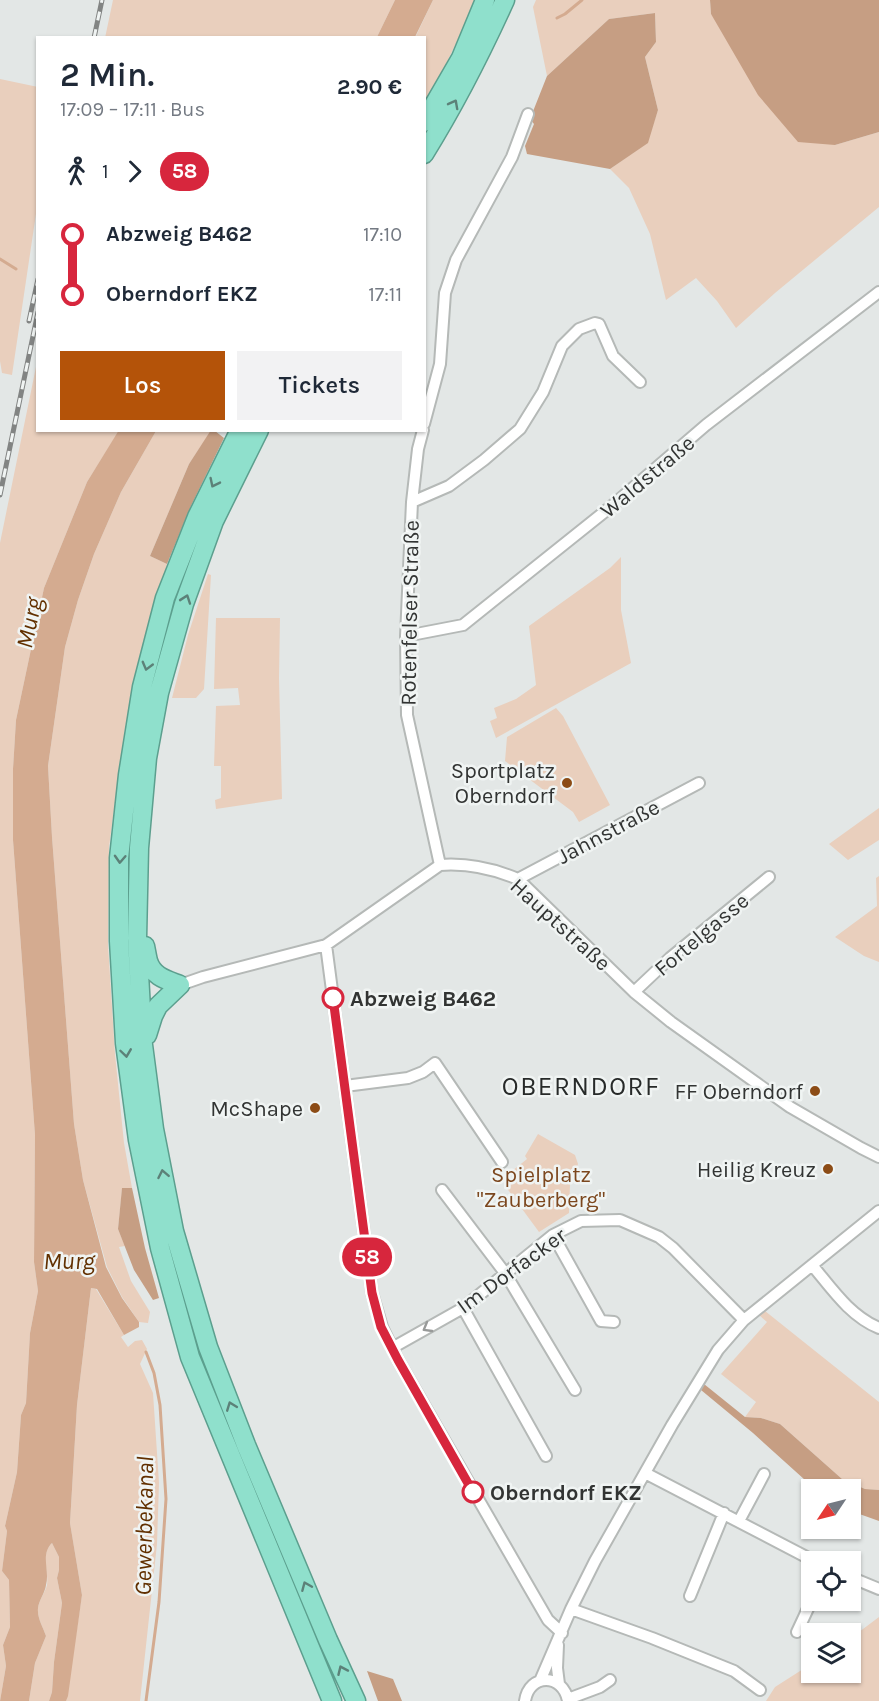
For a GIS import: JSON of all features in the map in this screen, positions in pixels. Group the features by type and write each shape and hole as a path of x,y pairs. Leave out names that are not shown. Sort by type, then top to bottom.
{"highway":[{"path":"426,119 461,58 485,0"},
{"path":"426,151 480,55 505,0"},
{"path":"239,432 197,517 165,598 142,687 128,775 120,858 118,941 125,1042 138,1140 158,1237 190,1357 332,1701"},
{"path":"258,432 214,521 184,604 159,693 147,758 139,848 137,938 143,1045 154,1129 174,1231 208,1347 246,1445 356,1701"},
{"path":"137,938 146,947 148,962 154,972 180,985 158,1006 143,1045"}],"street":[{"path":"426,416 440,364 446,292 456,260 512,156 528,114"},
{"name":"Waldstraße","path":"406,636 463,624 613,506 706,425 879,292"},
{"path":"412,502 449,486 520,429 543,392 562,346 579,329 595,323 599,324 613,356 640,382"},
{"name":"Rotenfelser Straße","path":"422,432 418,449 412,502 406,636 406,716 440,865"},
{"name":"Jahnstraße","path":"518,879 699,783"},
{"name":"Hauptstraße","path":"440,865 456,863 501,872 518,879 634,992 671,1022 790,1107 879,1157"},
{"path":"180,985 326,945 440,865"},
{"name":"Fortelgasse","path":"634,992 670,958 769,877"},
{"path":"326,945 372,1293 381,1327 465,1478 560,1637 559,1684"},
{"path":"345,1086 408,1078 423,1072 435,1063 502,1162"},
{"path":"442,1190 505,1273 575,1390"},
{"path":"525,1701 529,1689 540,1681 571,1609 596,1561 703,1372 718,1350 744,1320 879,1211"},
{"name":"Im Dorfacker","path":"392,1348 463,1308 553,1235 581,1221 620,1220 658,1237 673,1248 744,1320"},
{"path":"553,1235 601,1321 614,1322"},
{"path":"812,1265 849,1308 866,1323 879,1328"},
{"path":"463,1308 546,1456"},
{"path":"645,1473 801,1554"},
{"path":"739,1521 764,1474"},
{"path":"690,1596 724,1514"},
{"path":"861,1582 879,1589"},
{"path":"571,1609 734,1671 760,1690"},
{"path":"796,1632 806,1611"},
{"path":"540,1681 553,1681 559,1684 568,1700 600,1687 610,1680"}],"green space":[{"path":"113,0 395,0 377,36 105,36"},
{"path":"433,0 477,0 426,99 426,36 416,36"},
{"path":"536,0 710,0 711,14 835,145 879,132 879,207 736,328 717,301 696,278 666,300 650,234 629,188 610,169 647,143 658,110 645,57 656,42 655,13 609,19 547,76 533,7"},
{"path":"0,79 36,87 36,214 12,375 2,373 0,361"},
{"path":"36,367 36,432 118,432 87,482 44,588 16,720 13,840 35,1135 34,1262 38,1291 30,1333 26,1403 21,1415 17,1472 5,1526 7,1531 2,1571 9,1580 10,1627 3,1645 6,1666 0,1701 0,543"},
{"path":"155,432 210,432 189,464 150,556 167,564 125,728 109,847 108,945 115,1054 124,1143 132,1188 122,1189 118,1229 125,1246 119,1247 131,1281 150,1312 148,1323 139,1322 122,1297 107,1267 83,1180 74,1124 48,766 65,647 94,554 121,492"},
{"path":"621,557 621,610 631,663 496,738 490,721 497,718 494,708 516,699 536,685 529,626 610,568"},
{"path":"208,574 211,575 204,689 196,698 172,698 188,635"},
{"path":"216,618 280,618 282,799 216,809 215,800 221,798 221,766 214,766 216,706 240,705 238,688 214,689"},
{"name":"Sportplatz Oberndorf","path":"556,708 563,716 610,805 579,822 573,812 505,761 507,737"},
{"path":"879,808 879,840 848,860 829,844"},
{"path":"879,876 879,962 864,956 835,937 877,906 876,878"},
{"name":"Spielplatz \"Zauberberg\"","path":"538,1134 575,1155 578,1164 570,1184 569,1213 539,1232 506,1187 515,1176 512,1171 527,1159 525,1156"},
{"path":"91,1288 96,1289 124,1335 121,1337 128,1347 135,1341 142,1340 147,1349 140,1364 153,1393 159,1483 157,1544 140,1701 66,1701 82,1595 70,1523 77,1405"},
{"path":"765,1311 879,1402 879,1490 861,1487 861,1479 842,1479 780,1424 761,1418 745,1417 756,1402 721,1374 767,1322 759,1315"},
{"path":"52,1543 59,1557 57,1578 62,1603 52,1692 49,1701 29,1701 35,1663 46,1636 39,1619 38,1608 47,1585 46,1553"},
{"path":"879,1617 879,1701 766,1701 775,1687 801,1670 801,1683 861,1683 861,1630"}],"shaded area":[{"path":"710,0 879,0 879,132 835,145 798,142 758,95 711,14"},
{"path":"655,13 656,42 645,57 658,110 648,143 610,169 527,154 525,146 534,124 530,119 547,76 609,19"},
{"path":"210,432 216,432 224,438 191,506 167,564 150,556 189,464"},
{"path":"122,1188 132,1188 159,1298 153,1300 134,1270 118,1229"},
{"path":"704,1384 745,1417 761,1418 780,1424 842,1479 804,1479 701,1390"},
{"path":"861,1487 879,1490 879,1521 861,1515"},
{"path":"367,1671 393,1679 402,1701 378,1701"}],"water":[{"path":"395,0 433,0 415,36 377,36"},
{"name":"Murg","path":"118,432 155,432 121,492 94,554 78,600 65,647 48,766 74,1124 83,1180 106,1267 122,1298 139,1322 139,1327 124,1335 97,1289 91,1288 77,1405 70,1523 82,1595 68,1696 66,1701 49,1701 62,1603 57,1578 59,1557 52,1543 48,1548 47,1579 38,1608 39,1619 46,1636 35,1663 29,1701 0,1701 6,1666 3,1645 10,1627 9,1580 2,1571 7,1531 5,1526 17,1472 21,1415 26,1403 30,1333 38,1291 34,1262 35,1135 13,840 16,720 44,588 87,482"}],"waterway":[{"path":"557,18 582,0"},
{"path":"0,259 16,269"},
{"name":"Gewerbekanal","path":"146,1352 154,1373 160,1405 166,1499 159,1602 146,1701"}],"railway":[{"path":"94,36 102,0"},
{"path":"29,321 36,288"},
{"path":"0,495 36,322"}],"bus line":[{"name":"58","path":"333,998 372,1293 381,1327 473,1492"}],"place":[{"name":"Sportplatz Oberndorf","path":"567,783"},
{"name":"Abzweig B462","path":"333,998"},
{"name":"FF Oberndorf","path":"815,1091"},
{"name":"McShape","path":"315,1108"},
{"name":"Heilig Kreuz","path":"828,1169"},
{"name":"Oberndorf EKZ","path":"473,1492"}],"district":[{"name":"OBERNDORF","path":"581,1086"}]}
